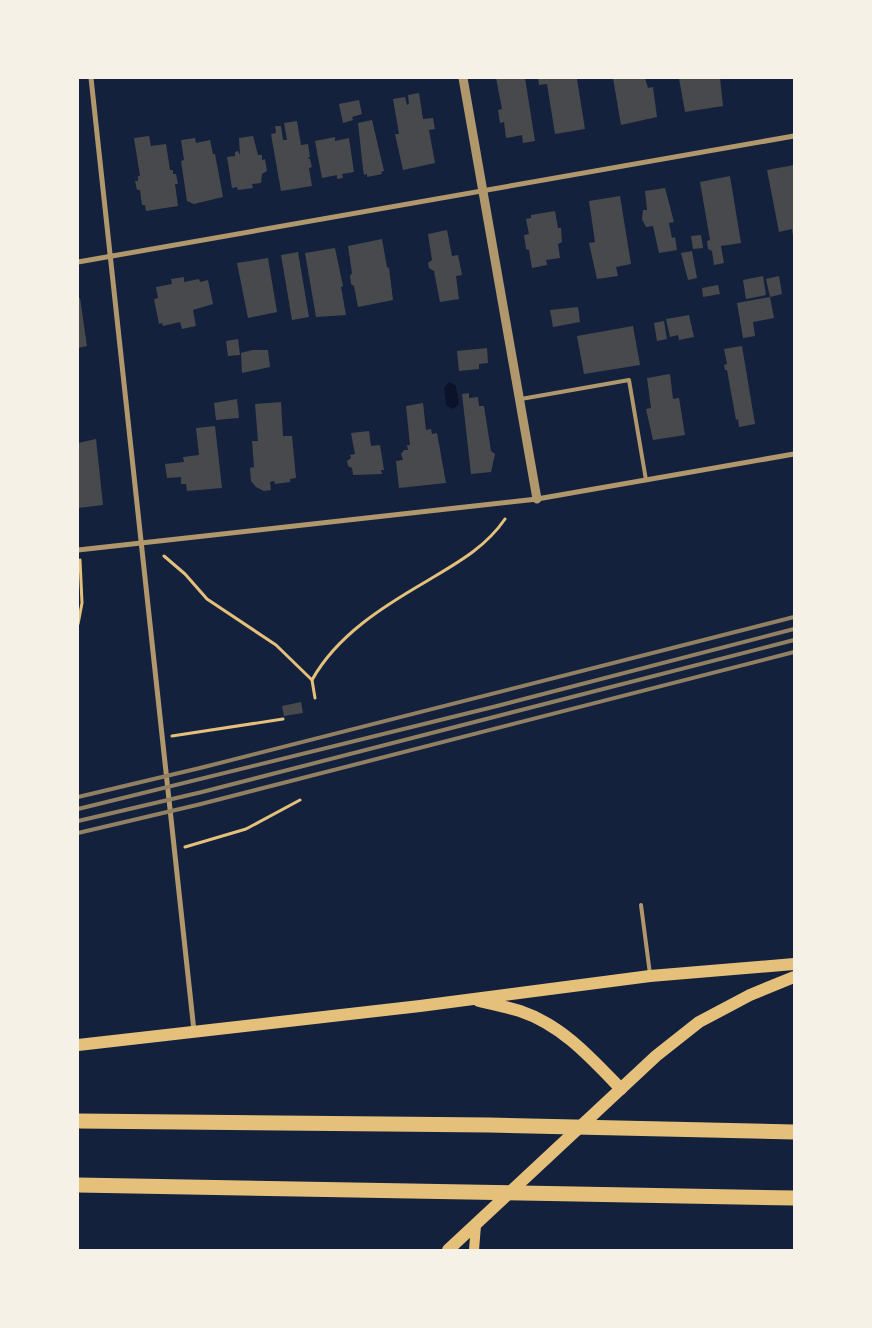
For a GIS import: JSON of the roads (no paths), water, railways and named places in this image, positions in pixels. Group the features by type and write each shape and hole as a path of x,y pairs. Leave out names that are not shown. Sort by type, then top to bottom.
{"highway":[{"path":"78,1121 489,1125 794,1132"},
{"path":"78,1185 794,1198"}],"main road":[{"path":"78,1045 650,976 794,964"},
{"path":"448,1250 476,1226 656,1056 699,1022 750,995 794,977"},
{"path":"471,999 521,1012 558,1030 583,1050 621,1089"},
{"path":"474,1250 476,1226"}],"street":[{"path":"91,78 194,1031"},
{"path":"462,78 537,499"},
{"path":"78,262 481,193 794,136"},
{"path":"78,550 537,499 794,454"}],"lane":[{"path":"518,399 629,380 646,480"},
{"path":"641,904 650,976"}],"water":[{"path":"449,382 456,386 459,404 453,409 446,405 444,388"}],"railway":[{"path":"78,797 200,768 794,617"},
{"path":"78,809 497,706 794,629"},
{"path":"78,821 202,792 794,640"},
{"path":"78,833 201,804 794,652"}]}
